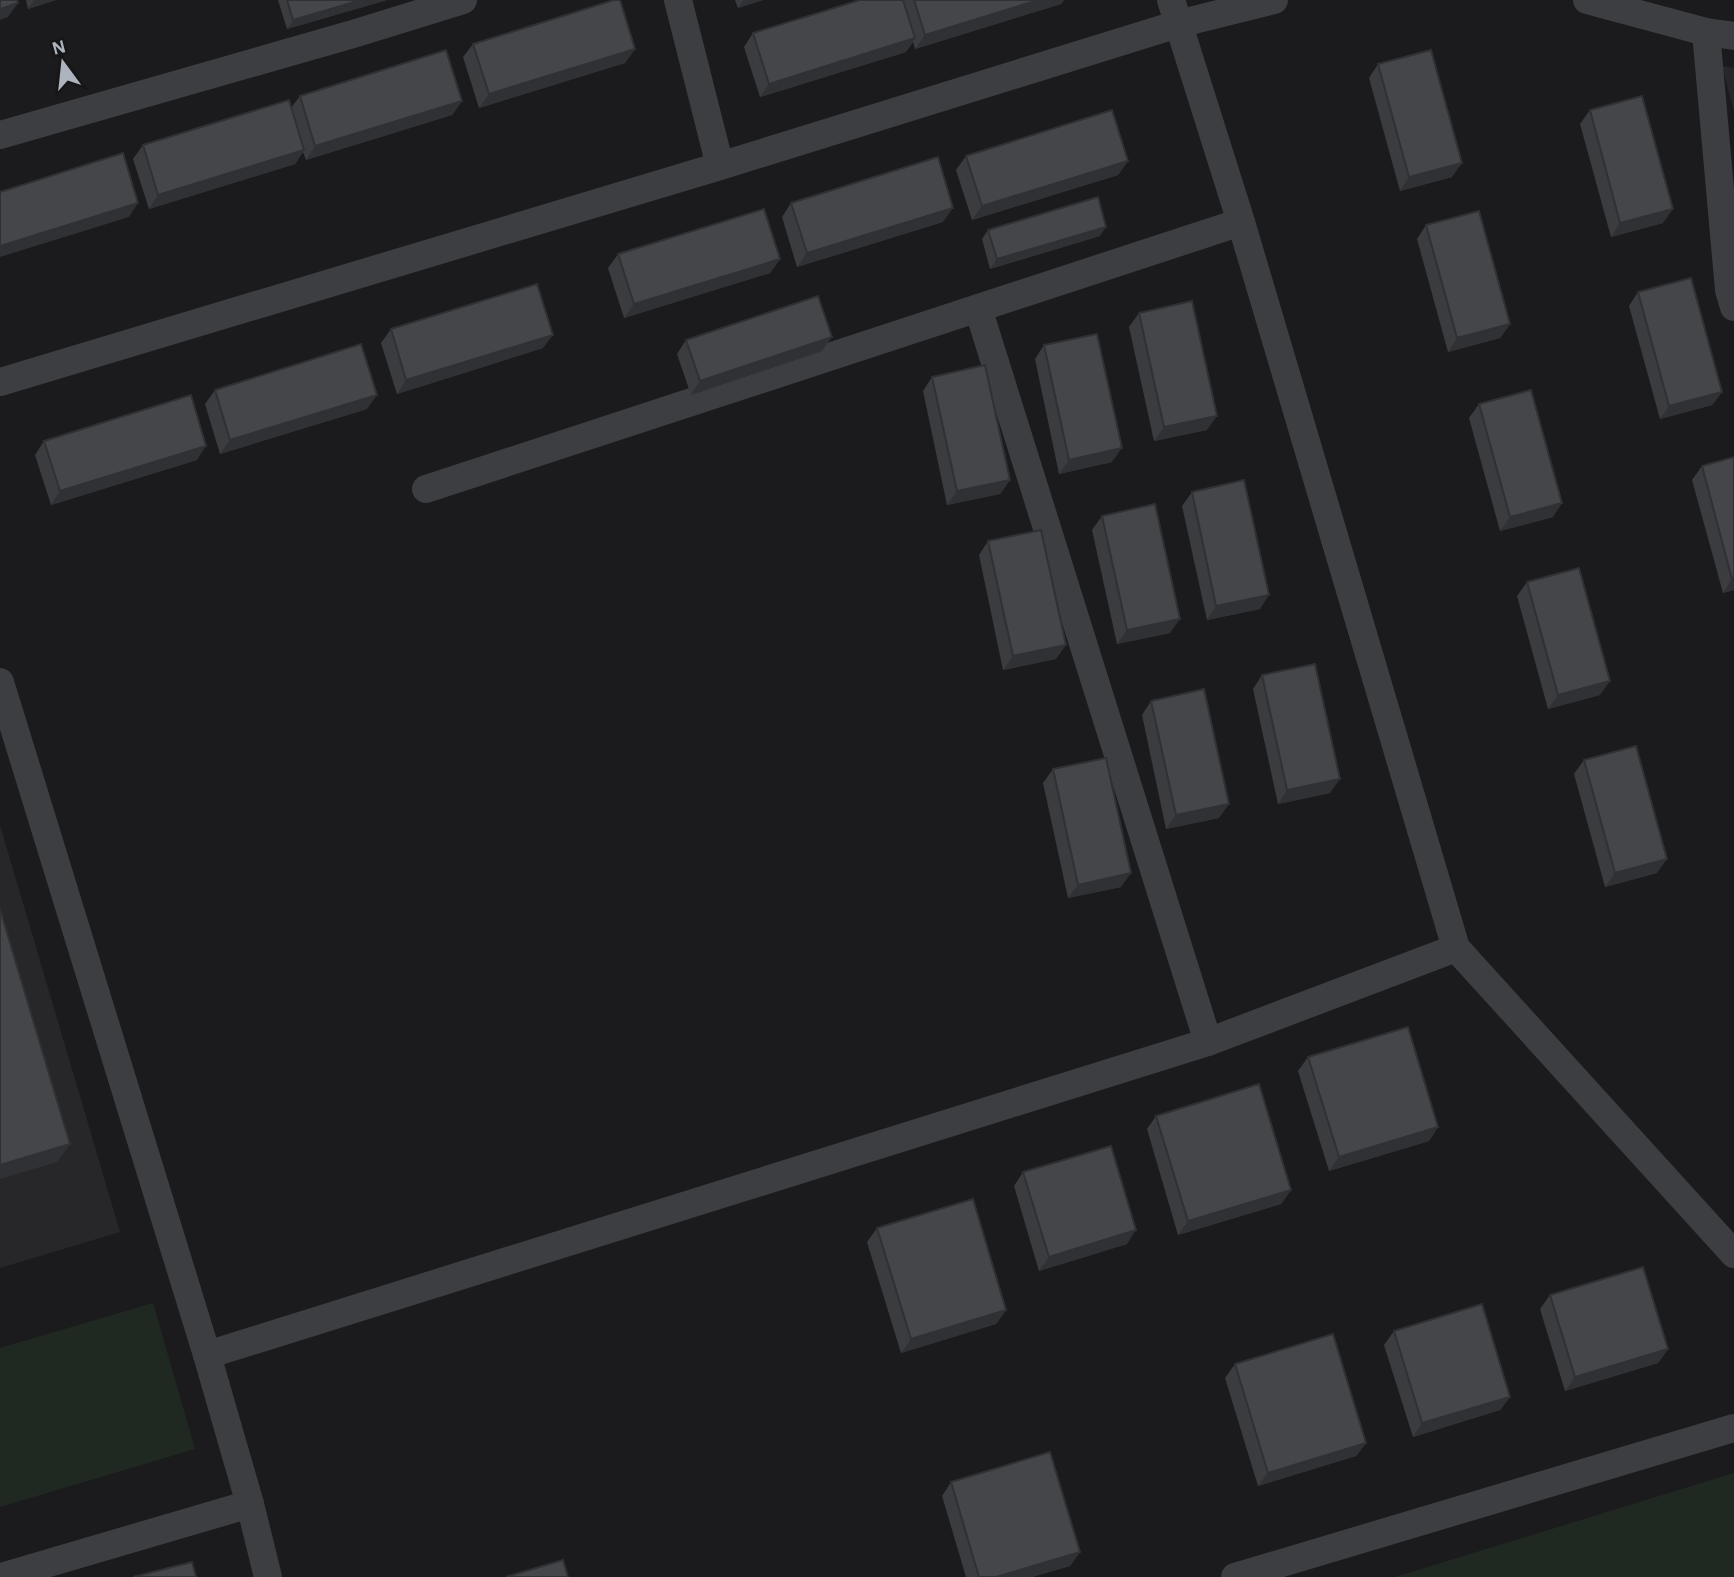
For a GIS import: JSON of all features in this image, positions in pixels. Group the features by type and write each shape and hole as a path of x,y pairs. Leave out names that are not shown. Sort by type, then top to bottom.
{"street":[{"path":"0,135 463,0"},
{"path":"678,0 720,166"},
{"path":"0,382 720,166 1175,12 1275,0"},
{"path":"1587,0 1706,32 1734,36"},
{"path":"1175,12 1241,222 1456,948 1734,1254"},
{"path":"1706,32 1730,290 1734,307"},
{"path":"426,489 1241,222"},
{"path":"978,308 1208,1042"},
{"path":"0,682 207,1355 268,1577"},
{"path":"207,1355 1208,1042 1456,948"},
{"path":"1235,1577 1734,1428"},
{"path":"1,1577 250,1504"}],"shaded area":[{"path":"1722,66 1734,68 1734,112"},
{"path":"0,825 120,1232 0,1268"},
{"path":"153,1303 195,1449 0,1507 0,1348"},
{"path":"1734,1473 1734,1577 1395,1577"}],"building":[{"path":"0,0 17,0 18,3 0,9"},
{"path":"287,0 361,0 293,20"},
{"path":"620,0 635,49 489,94 473,44"},
{"path":"860,0 903,0 915,38 769,84 753,33"},
{"path":"914,0 1038,0 925,35"},
{"path":"446,50 462,101 315,146 300,96"},
{"path":"1431,50 1462,163 1409,177 1378,64"},
{"path":"1642,96 1673,209 1620,223 1590,110"},
{"path":"289,100 304,150 158,195 143,145"},
{"path":"1112,110 1128,161 982,206 966,156"},
{"path":"123,153 138,203 0,246 0,192"},
{"path":"938,157 953,208 807,253 791,203"},
{"path":"1098,197 1106,227 997,259 988,230"},
{"path":"764,209 780,259 634,304 618,254"},
{"path":"1479,211 1510,324 1457,338 1426,225"},
{"path":"1691,278 1722,392 1669,406 1638,292"},
{"path":"537,284 553,335 406,380 391,329"},
{"path":"818,296 832,337 700,381 686,340"},
{"path":"1192,301 1217,416 1164,427 1139,313"},
{"path":"1097,334 1122,448 1069,460 1044,345"},
{"path":"361,344 377,395 230,440 215,390"},
{"path":"985,365 1010,480 957,491 932,377"},
{"path":"1531,390 1562,503 1510,517 1479,404"},
{"path":"191,395 206,446 60,491 44,441"},
{"path":"1734,457 1734,579 1732,579 1702,466"},
{"path":"1244,480 1269,595 1216,606 1192,492"},
{"path":"1155,504 1180,619 1127,630 1102,516"},
{"path":"1041,530 1066,645 1013,656 988,541"},
{"path":"1579,568 1610,681 1558,695 1527,582"},
{"path":"1315,664 1340,779 1287,790 1262,675"},
{"path":"1204,689 1229,804 1176,815 1151,701"},
{"path":"1636,746 1667,859 1615,873 1584,760"},
{"path":"1106,758 1131,873 1078,885 1053,769"},
{"path":"0,909 70,1144 0,1165"},
{"path":"1408,1027 1438,1127 1339,1157 1308,1057"},
{"path":"1259,1084 1291,1190 1188,1221 1156,1116"},
{"path":"1111,1146 1136,1230 1049,1257 1023,1172"},
{"path":"973,1199 1006,1310 911,1339 877,1228"},
{"path":"1643,1267 1668,1349 1575,1377 1550,1295"},
{"path":"1482,1304 1510,1397 1422,1423 1394,1331"},
{"path":"1333,1334 1366,1443 1268,1473 1235,1364"},
{"path":"1050,1452 1080,1552 996,1577 979,1577 951,1482"},
{"path":"563,1560 568,1577 506,1577"},
{"path":"192,1562 196,1577 133,1577"}]}
